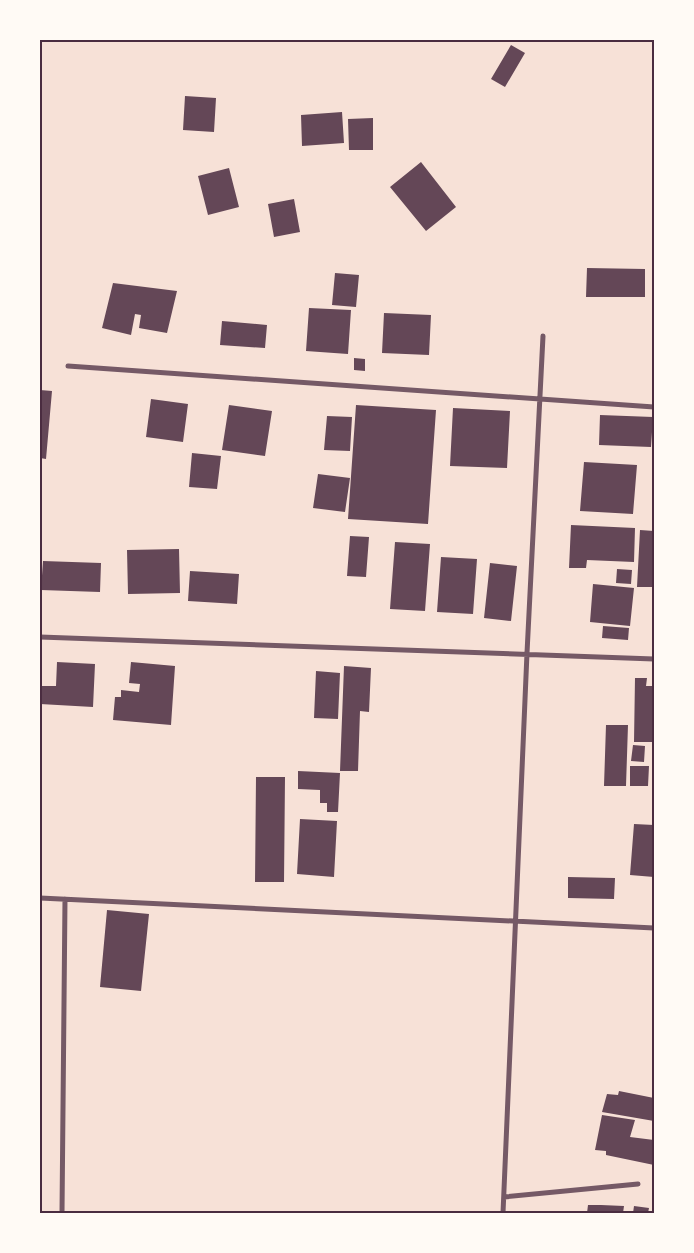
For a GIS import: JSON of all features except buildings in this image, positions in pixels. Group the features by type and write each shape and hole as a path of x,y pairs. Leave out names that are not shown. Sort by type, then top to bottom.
{"street":[{"path":"503,1213 517,922 527,653 543,336"},
{"path":"68,366 540,401 654,407"},
{"path":"40,637 654,659"},
{"path":"40,898 654,928"},
{"path":"62,1213 65,899"},
{"path":"504,1196 638,1184"}]}
